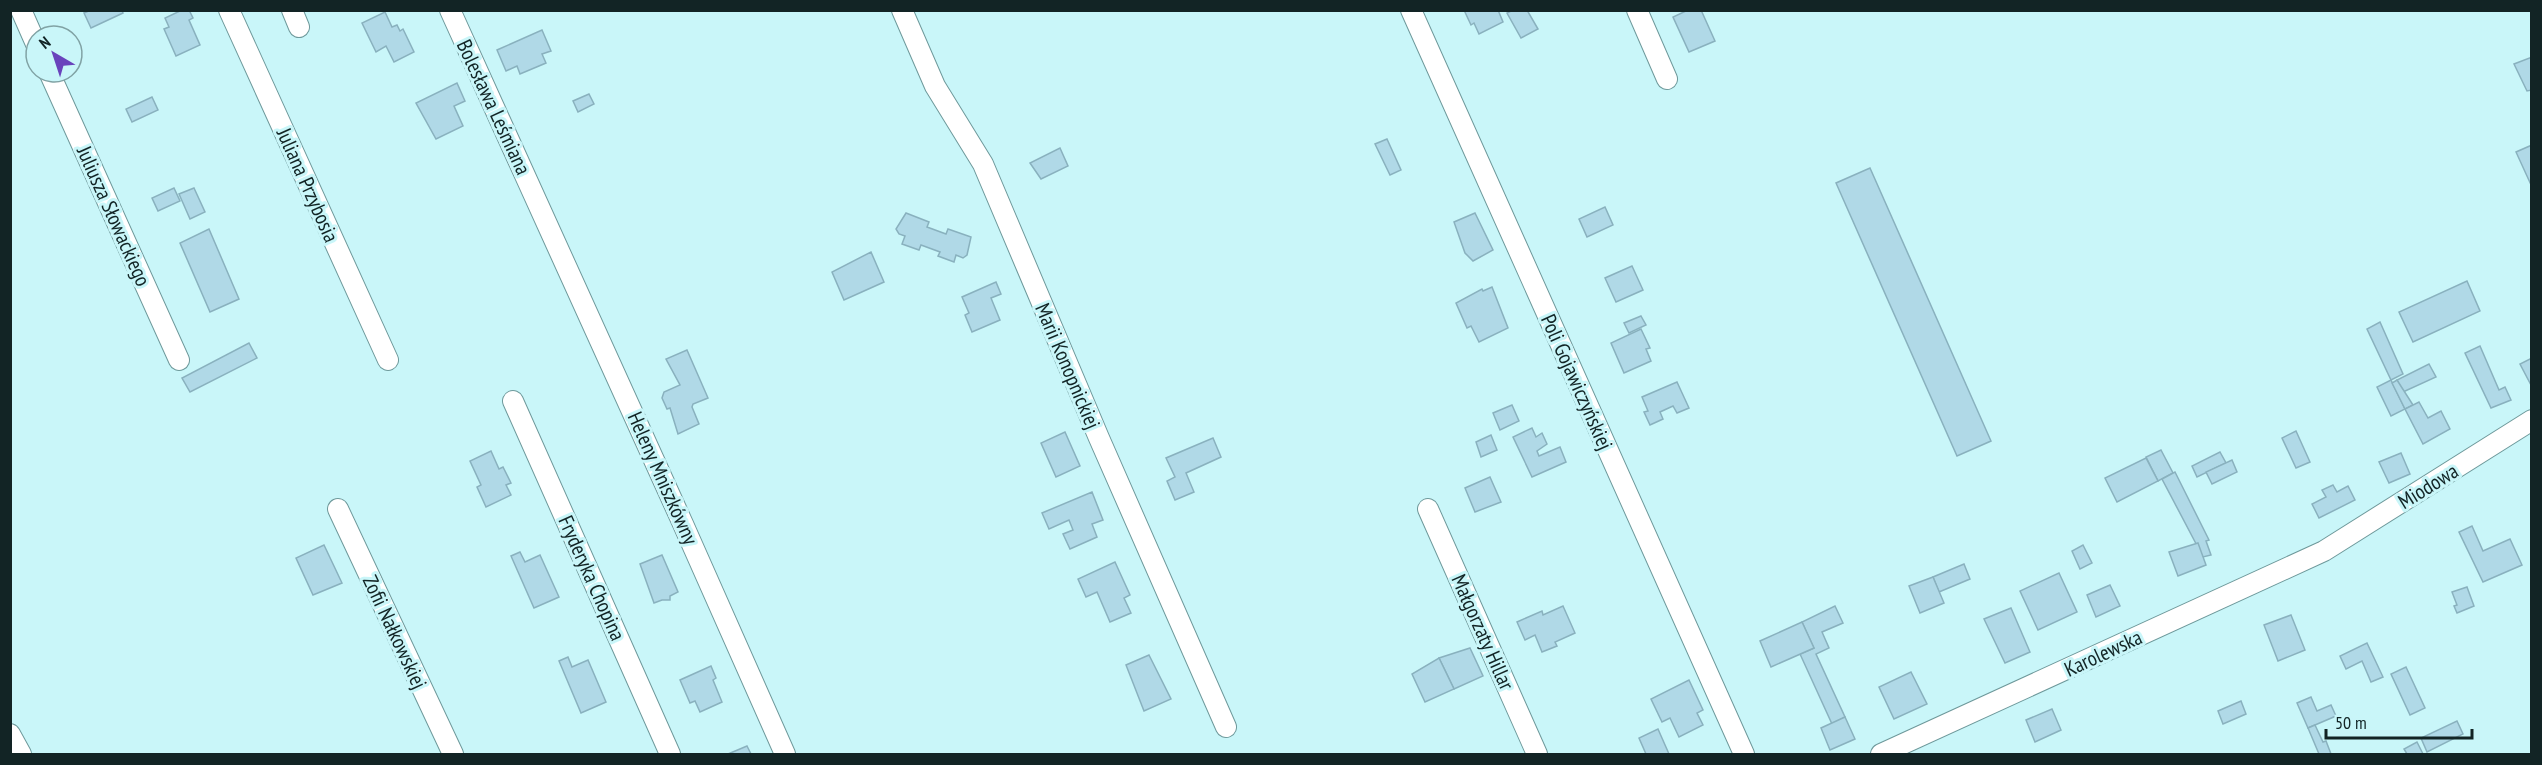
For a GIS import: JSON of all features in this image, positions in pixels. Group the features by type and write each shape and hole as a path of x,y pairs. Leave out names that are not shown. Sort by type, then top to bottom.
{"street":[{"path":"21,10 27,24"},
{"name":"Juliana Przybosia","path":"229,10 388,360"},
{"name":"Bolesława Leśmiana","path":"450,10 538,203"},
{"name":"Marii Konopnickiej","path":"902,10 935,86 983,164 1099,438 1226,727"},
{"name":"Poli Gojawiczyńskiej","path":"1411,10 1744,754"},
{"path":"1637,10 1667,80"},
{"name":"Juliusza Słowackiego","path":"54,84 179,360"},
{"name":"Heleny Mniszkówny","path":"538,203 784,754"},
{"name":"Fryderyka Chopina","path":"513,400 670,754"},
{"name":"Miodowa","path":"2324,551 2532,420"},
{"name":"Zofii Nałkowskiej","path":"338,509 453,754"},
{"name":"Małgorzaty Hillar","path":"1428,509 1537,754"},
{"name":"Karolewska","path":"1881,754 2324,551"},
{"path":"10,734 21,754"}],"building":[{"path":"91,10 122,10 123,13 91,28 84,13"},
{"path":"182,10 189,10 193,18 189,20 200,45 176,56 164,29 169,27 165,18"},
{"path":"1464,10 1498,10 1503,22 1479,34 1474,23 1471,25"},
{"path":"1513,10 1527,10 1538,29 1521,38 1507,13"},
{"path":"1688,10 1701,10 1715,41 1689,52 1673,17"},
{"path":"385,12 392,27 397,25 400,31 403,29 414,52 394,62 386,46 376,52 362,23"},
{"path":"542,30 551,51 542,54 546,63 520,74 517,66 506,71 497,50"},
{"path":"2532,57 2532,90 2527,91 2514,64"},
{"path":"457,83 465,101 454,106 463,126 436,139 416,103"},
{"path":"589,94 594,104 578,112 573,101"},
{"path":"152,97 158,110 132,122 126,109"},
{"path":"1387,139 1401,170 1390,175 1375,144"},
{"path":"2532,145 2532,187 2516,152"},
{"path":"1060,148 1068,166 1041,179 1030,163"},
{"path":"1870,168 1991,441 1957,456 1836,183"},
{"path":"174,188 180,201 158,211 152,198"},
{"path":"194,188 205,212 190,219 179,194"},
{"path":"1605,207 1613,225 1587,237 1579,219"},
{"path":"906,213 929,222 927,227 946,234 948,229 971,237 967,255 963,258 956,255 954,262 938,256 940,252 921,245 919,250 902,244 905,236 899,234 896,229"},
{"path":"1475,213 1493,250 1473,261 1465,253 1454,222"},
{"path":"209,229 239,299 210,312 180,243"},
{"path":"871,252 884,282 844,300 832,272"},
{"path":"1632,266 1643,290 1616,302 1605,278"},
{"path":"2467,281 2480,311 2413,342 2399,312"},
{"path":"996,282 1001,294 991,298 1000,320 972,332 965,315 969,313 962,297"},
{"path":"1492,287 1508,328 1479,342 1471,326 1467,328 1456,303 1482,289 1483,291"},
{"path":"1641,316 1646,325 1629,333 1624,323"},
{"path":"2380,322 2403,374 2391,380 2367,329"},
{"path":"1641,329 1650,348 1646,349 1651,361 1624,373 1611,343"},
{"path":"249,343 257,358 190,392 182,378"},
{"path":"2480,346 2499,390 2505,387 2511,400 2491,408 2465,353"},
{"path":"687,350 708,398 693,404 692,407 699,424 678,434 670,408 667,409 662,398 664,392 680,385 666,359"},
{"path":"2532,358 2532,387 2520,364"},
{"path":"2429,364 2436,377 2403,392 2397,380"},
{"path":"2391,380 2405,409 2391,416 2377,387"},
{"path":"2397,380 2413,405 2405,409 2392,383"},
{"path":"1677,382 1689,408 1677,413 1673,406 1660,412 1663,419 1650,425 1644,412 1648,411 1642,397"},
{"path":"2419,402 2428,418 2441,411 2450,429 2423,444 2405,409"},
{"path":"1512,405 1519,421 1500,430 1493,413"},
{"path":"1532,428 1536,437 1542,433 1547,444 1537,451 1539,456 1560,447 1566,462 1532,477 1513,437"},
{"path":"2296,431 2310,462 2296,468 2282,438"},
{"path":"1065,432 1080,466 1056,477 1041,443"},
{"path":"1491,435 1497,450 1481,457 1476,442"},
{"path":"1213,438 1221,457 1186,473 1194,492 1175,500 1167,481 1175,477 1166,458"},
{"path":"2161,450 2173,473 2158,481 2146,457"},
{"path":"491,451 499,469 503,467 511,483 506,485 511,495 486,507 477,487 481,485 470,461"},
{"path":"2220,452 2226,463 2197,477 2192,466"},
{"path":"2401,453 2410,474 2389,483 2379,462"},
{"path":"2146,458 2158,481 2117,502 2105,478"},
{"path":"2232,460 2237,472 2212,484 2206,472"},
{"path":"2175,472 2209,540 2206,541 2211,555 2203,557 2162,479"},
{"path":"1490,477 1501,502 1475,512 1465,488"},
{"path":"2333,485 2337,492 2348,486 2355,500 2319,518 2312,504 2326,497 2322,490"},
{"path":"1092,492 1103,520 1092,524 1097,537 1070,549 1063,534 1073,530 1069,520 1049,529 1042,513"},
{"path":"2472,526 2483,551 2510,539 2522,565 2483,582 2459,532"},
{"path":"2198,543 2206,565 2178,576 2169,552"},
{"path":"324,545 342,583 313,595 296,558"},
{"path":"2083,545 2092,563 2080,569 2072,551"},
{"path":"520,552 525,562 540,555 559,597 534,608 511,556"},
{"path":"662,555 678,592 670,596 670,600 654,603 640,564"},
{"path":"1115,562 1130,595 1124,598 1131,613 1110,622 1097,592 1086,597 1078,579"},
{"path":"1964,564 1970,579 1939,592 1933,577"},
{"path":"2059,573 2077,612 2038,630 2020,591"},
{"path":"1933,577 1944,603 1920,613 1909,586"},
{"path":"2110,585 2120,606 2096,617 2087,595"},
{"path":"2467,587 2474,606 2457,613 2454,606 2457,605 2452,592"},
{"path":"1563,606 1575,633 1555,642 1557,646 1542,652 1535,635 1525,640 1517,622 1542,611 1543,615"},
{"path":"1835,606 1843,623 1822,632 1829,648 1816,654 1845,717 1832,724 1800,654 1814,648 1802,622"},
{"path":"2011,608 2030,652 2005,663 1984,619"},
{"path":"2291,615 2305,650 2278,661 2264,625"},
{"path":"1802,622 1814,648 1771,667 1760,641"},
{"path":"2367,643 2383,677 2371,682 2362,661 2346,669 2340,656"},
{"path":"1470,648 1483,676 1454,689 1439,658"},
{"path":"1149,655 1171,699 1144,711 1126,665"},
{"path":"568,657 572,667 588,660 606,702 581,713 559,661"},
{"path":"1439,658 1454,689 1425,702 1412,674"},
{"path":"711,666 716,678 713,680 722,702 700,712 695,701 690,703 680,680"},
{"path":"2406,667 2425,708 2410,715 2391,674"},
{"path":"1911,672 1927,704 1894,719 1879,687"},
{"path":"1689,680 1703,710 1697,713 1703,725 1679,737 1670,718 1662,722 1651,699"},
{"path":"2311,697 2317,711 2331,705 2336,716 2308,728 2297,703"},
{"path":"2241,701 2246,714 2223,724 2218,711"},
{"path":"2052,709 2061,730 2035,742 2026,720"},
{"path":"1845,717 1855,739 1830,750 1821,728"},
{"path":"2457,721 2463,734 2427,752 2421,738"},
{"path":"2315,725 2323,742 2326,741 2331,754 2319,754 2308,728"},
{"path":"1658,729 1669,754 1646,754 1639,738"},
{"path":"2417,742 2423,754 2407,754 2404,749"},
{"path":"747,746 751,754 728,754"}]}
